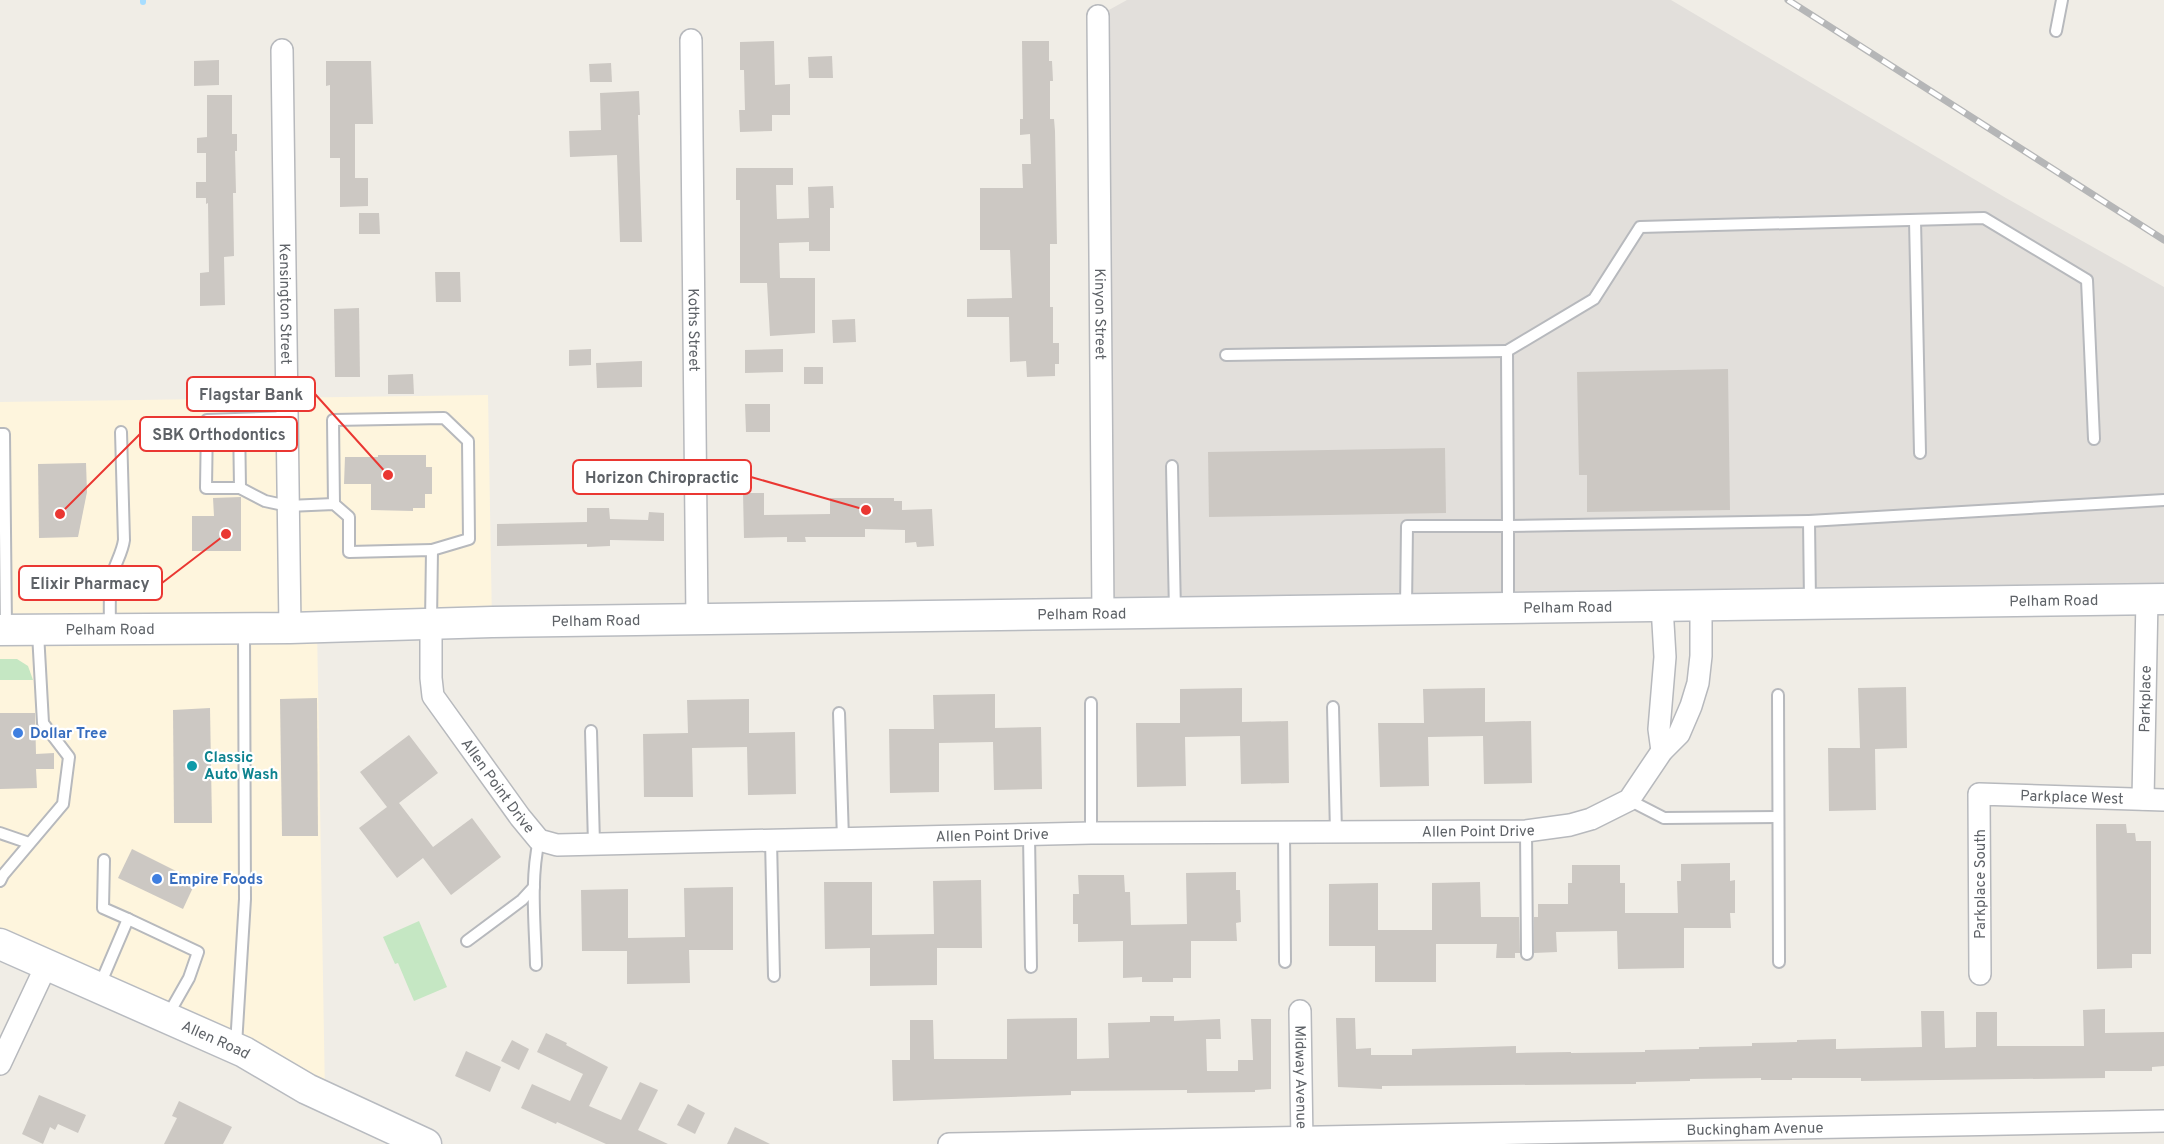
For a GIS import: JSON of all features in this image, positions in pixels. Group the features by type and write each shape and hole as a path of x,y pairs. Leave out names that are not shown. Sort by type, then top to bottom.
{"main road":[{"name":"Pelham Road","path":"3,630 290,628 1175,612 2156,599"},
{"name":"Allen Road","path":"0,944 236,1049 307,1089 426,1144"}],"street":[{"name":"Kinyon Street","path":"1098,16 1103,614"},
{"name":"Koths Street","path":"691,40 697,620"},
{"name":"Kensington Street","path":"282,51 290,628"},
{"name":"Parkplace","path":"2143,799 2156,599"},
{"name":"Allen Point Drive","path":"432,625 433,696 475,757 539,840 557,845 1091,833 1526,831 1581,822 1610,811 1629,800 1662,751 1679,734 1698,683 1702,643 1701,605"},
{"path":"1662,606 1665,657 1659,729 1662,751"},
{"name":"Parkplace West","path":"1979,794 2164,800"},
{"name":"Parkplace South","path":"1979,794 1980,974"},
{"path":"0,1064 47,964"},
{"name":"Midway Avenue","path":"1300,1011 1302,1140"},
{"name":"Buckingham Avenue","path":"949,1144 1302,1140 2164,1121"}],"lane":[{"path":"2056,31 2062,0"},
{"path":"1226,356 1507,351 1594,299 1640,227 1984,218 2087,280 2094,439"},
{"path":"1915,220 1920,453"},
{"path":"1507,351 1508,607"},
{"path":"287,417 207,420 206,488 240,488 265,501 288,506 334,504 349,517 349,552 432,550 469,539 468,441 444,418 333,420 334,504"},
{"path":"239,419 240,488"},
{"path":"110,628 111,581 114,567 123,550 124,540 121,432"},
{"path":"2,439 3,630"},
{"path":"1172,466 1175,612"},
{"path":"1406,609 1407,526 1809,521 2164,500"},
{"path":"1809,521 1810,603"},
{"path":"432,550 432,625"},
{"path":"236,1049 245,898 244,628"},
{"path":"0,881 63,804 69,757 43,723 38,629"},
{"path":"1778,695 1779,963"},
{"path":"1091,703 1091,833"},
{"path":"1333,707 1336,832"},
{"path":"839,713 843,839"},
{"path":"591,731 594,844"},
{"path":"1629,800 1664,818 1778,817"},
{"path":"1526,831 1527,954"},
{"path":"1284,832 1285,962"},
{"path":"0,833 29,843"},
{"path":"1029,835 1031,967"},
{"path":"536,965 534,887 535,858 539,840"},
{"path":"771,840 774,976"},
{"path":"104,860 103,908 198,952 189,978 167,1018"},
{"path":"466,941 522,900 534,887"},
{"path":"99,987 128,920"}],"shaded area":[{"path":"1127,0 1671,0 2006,198 2164,287 2164,599 1103,614 1098,16"},
{"path":"488,395 492,622 317,627 325,1096 0,944 0,402"}],"green space":[{"path":"0,659 17,659 28,666 33,680 0,680"},
{"path":"419,921 447,987 414,1001 398,963 395,964 383,937"}],"building":[{"path":"774,41 775,85 790,84 790,115 772,115 772,131 740,132 739,110 745,110 744,70 740,70 740,42"},
{"path":"1022,41 1049,41 1049,61 1052,61 1050,119 1054,119 1055,131 1057,244 1050,244 1050,307 1053,307 1053,343 1059,343 1059,364 1055,364 1055,376 1027,377 1026,361 1010,362 1009,317 967,317 967,299 1012,298 1010,250 980,250 980,188 1023,188 1022,164 1031,164 1030,134 1020,135 1020,119 1023,119"},
{"path":"832,56 833,78 809,78 808,57"},
{"path":"219,60 219,85 194,86 194,61"},
{"path":"326,61 371,61 373,124 355,124 355,178 368,178 368,206 340,207 340,158 330,158 330,85 326,86"},
{"path":"611,63 612,82 590,82 589,64"},
{"path":"639,91 642,242 620,242 617,155 570,157 569,131 601,130 600,93"},
{"path":"207,95 232,95 232,134 237,134 236,193 233,193 234,256 224,257 225,305 200,306 200,273 209,272 208,203 206,204 206,198 196,198 196,182 206,182 206,153 197,153 197,138 207,137"},
{"path":"736,168 793,168 793,185 776,185 777,219 809,218 808,187 833,186 834,208 830,208 830,251 809,251 809,242 779,243 780,278 815,278 815,333 770,336 767,283 740,283 740,200 736,200"},
{"path":"359,213 379,213 380,234 359,234"},
{"path":"435,272 460,272 461,302 436,302"},
{"path":"359,308 360,377 335,377 334,309"},
{"path":"855,319 856,342 833,343 832,320"},
{"path":"591,349 591,365 569,366 569,350"},
{"path":"783,349 783,372 745,373 745,350"},
{"path":"642,361 642,387 597,388 596,363"},
{"path":"804,367 823,367 823,384 804,384"},
{"path":"1728,369 1730,510 1587,512 1587,475 1579,475 1577,372"},
{"path":"413,374 414,394 388,394 388,375"},
{"path":"745,404 770,404 770,432 746,432"},
{"path":"1445,448 1446,513 1209,517 1208,452"},
{"path":"378,455 426,455 426,467 432,467 432,494 425,494 425,508 413,508 413,511 371,510 371,484 344,484 345,457 378,457"},
{"path":"86,463 87,492 78,537 39,538 38,464"},
{"path":"743,493 764,493 764,515 830,514 830,498 894,498 894,501 902,501 902,510 932,509 934,546 917,547 916,542 905,543 905,530 865,529 865,537 805,537 806,542 787,542 787,537 744,538"},
{"path":"241,497 241,551 192,551 192,516 214,516 213,498"},
{"path":"587,508 609,508 610,519 648,520 649,512 664,513 664,541 610,540 610,546 587,547 587,544 497,546 497,524 587,522"},
{"path":"1906,687 1907,748 1875,749 1876,810 1829,811 1828,748 1860,748 1858,688"},
{"path":"1242,688 1242,722 1288,721 1289,783 1241,784 1240,736 1185,737 1186,786 1137,787 1136,723 1180,723 1180,689"},
{"path":"1485,688 1485,722 1531,721 1532,783 1484,784 1483,736 1428,737 1429,786 1380,787 1378,723 1424,723 1423,689"},
{"path":"995,694 995,728 1041,727 1042,789 994,790 993,742 939,743 939,792 890,793 889,729 934,729 933,695"},
{"path":"317,698 318,836 282,836 280,699"},
{"path":"749,699 749,733 795,732 796,794 748,795 747,747 692,748 693,797 644,797 643,734 688,733 687,700"},
{"name":"Classic Auto Wash","path":"210,708 212,823 174,823 173,710"},
{"name":"Dollar Tree","path":"0,713 35,713 36,754 54,753 54,769 36,769 37,788 0,789"},
{"path":"409,735 438,773 399,803 433,847 472,818 501,857 451,895 423,858 397,878 359,828 387,807 360,772"},
{"path":"2096,824 2126,824 2127,833 2135,833 2136,841 2151,841 2151,954 2132,954 2132,968 2097,969"},
{"name":"Empire Foods","path":"132,849 196,881 183,909 118,878"},
{"path":"1730,863 1730,881 1735,880 1735,913 1730,913 1731,928 1684,928 1684,968 1618,969 1617,931 1556,932 1557,952 1534,953 1534,917 1538,917 1538,904 1568,904 1568,883 1572,883 1572,865 1620,865 1620,883 1625,883 1625,913 1678,913 1677,881 1681,881 1681,864"},
{"path":"1236,872 1236,890 1240,890 1241,922 1236,923 1237,941 1191,941 1191,978 1173,978 1173,982 1142,982 1142,977 1123,978 1123,941 1078,942 1078,924 1073,924 1073,894 1079,894 1078,875 1124,875 1125,892 1130,892 1131,925 1187,924 1186,873"},
{"path":"981,880 982,948 937,948 937,985 870,986 870,948 825,949 824,882 872,882 872,935 934,934 933,881"},
{"path":"1480,882 1481,917 1519,917 1520,953 1515,953 1515,958 1496,958 1497,944 1436,944 1436,982 1375,982 1375,946 1329,946 1329,884 1378,883 1378,930 1432,930 1432,883"},
{"path":"733,887 733,950 689,950 690,983 627,984 627,951 582,951 581,890 628,889 628,938 685,937 684,888"},
{"path":"2105,1009 2105,1033 2164,1032 2164,1066 2152,1067 2152,1071 2105,1071 2105,1078 1861,1081 1861,1078 1761,1080 1761,1078 1690,1079 1690,1081 1636,1082 1636,1084 1382,1086 1382,1089 1338,1087 1336,1018 1355,1018 1356,1049 1371,1048 1371,1055 1412,1055 1412,1049 1516,1046 1516,1053 1645,1052 1645,1050 1752,1046 1752,1043 1836,1039 1836,1049 1922,1047 1921,1011 1944,1011 1945,1048 1976,1047 1976,1012 1997,1012 1997,1046 2084,1046 2083,1010"},
{"path":"1150,1016 1174,1016 1174,1021 1220,1019 1221,1039 1206,1039 1207,1071 1238,1071 1238,1060 1253,1060 1251,1019 1271,1019 1271,1089 1255,1090 1255,1092 1187,1093 1187,1090 1071,1091 1071,1095 893,1101 892,1060 910,1060 910,1020 933,1020 934,1059 1007,1059 1007,1019 1077,1018 1077,1059 1109,1058 1108,1023 1150,1022"},
{"path":"546,1033 608,1067 589,1106 621,1120 640,1082 658,1090 638,1130 668,1144 606,1144 521,1108 532,1084 570,1101 583,1074 537,1052"},
{"path":"512,1040 529,1049 519,1070 501,1061"},
{"path":"466,1051 501,1067 490,1092 455,1076"},
{"path":"39,1095 86,1115 78,1133 58,1124 55,1130 50,1127 43,1144 22,1134"},
{"path":"179,1101 232,1127 223,1144 164,1144 177,1118 172,1116"},
{"path":"688,1104 705,1113 695,1134 677,1125"},
{"path":"735,1127 770,1144 727,1144"}],"railway":[{"path":"1788,0 2164,240"}],"place":[{"name":"Flagstar Bank","path":"388,475"},
{"name":"Horizon Chiropractic","path":"866,510"},
{"name":"SBK Orthodontics","path":"60,514"},
{"name":"Elixir Pharmacy","path":"226,534"},
{"name":"Dollar Tree","path":"18,733"},
{"name":"Classic Auto Wash","path":"192,766"},
{"name":"Empire Foods","path":"157,879"}]}
